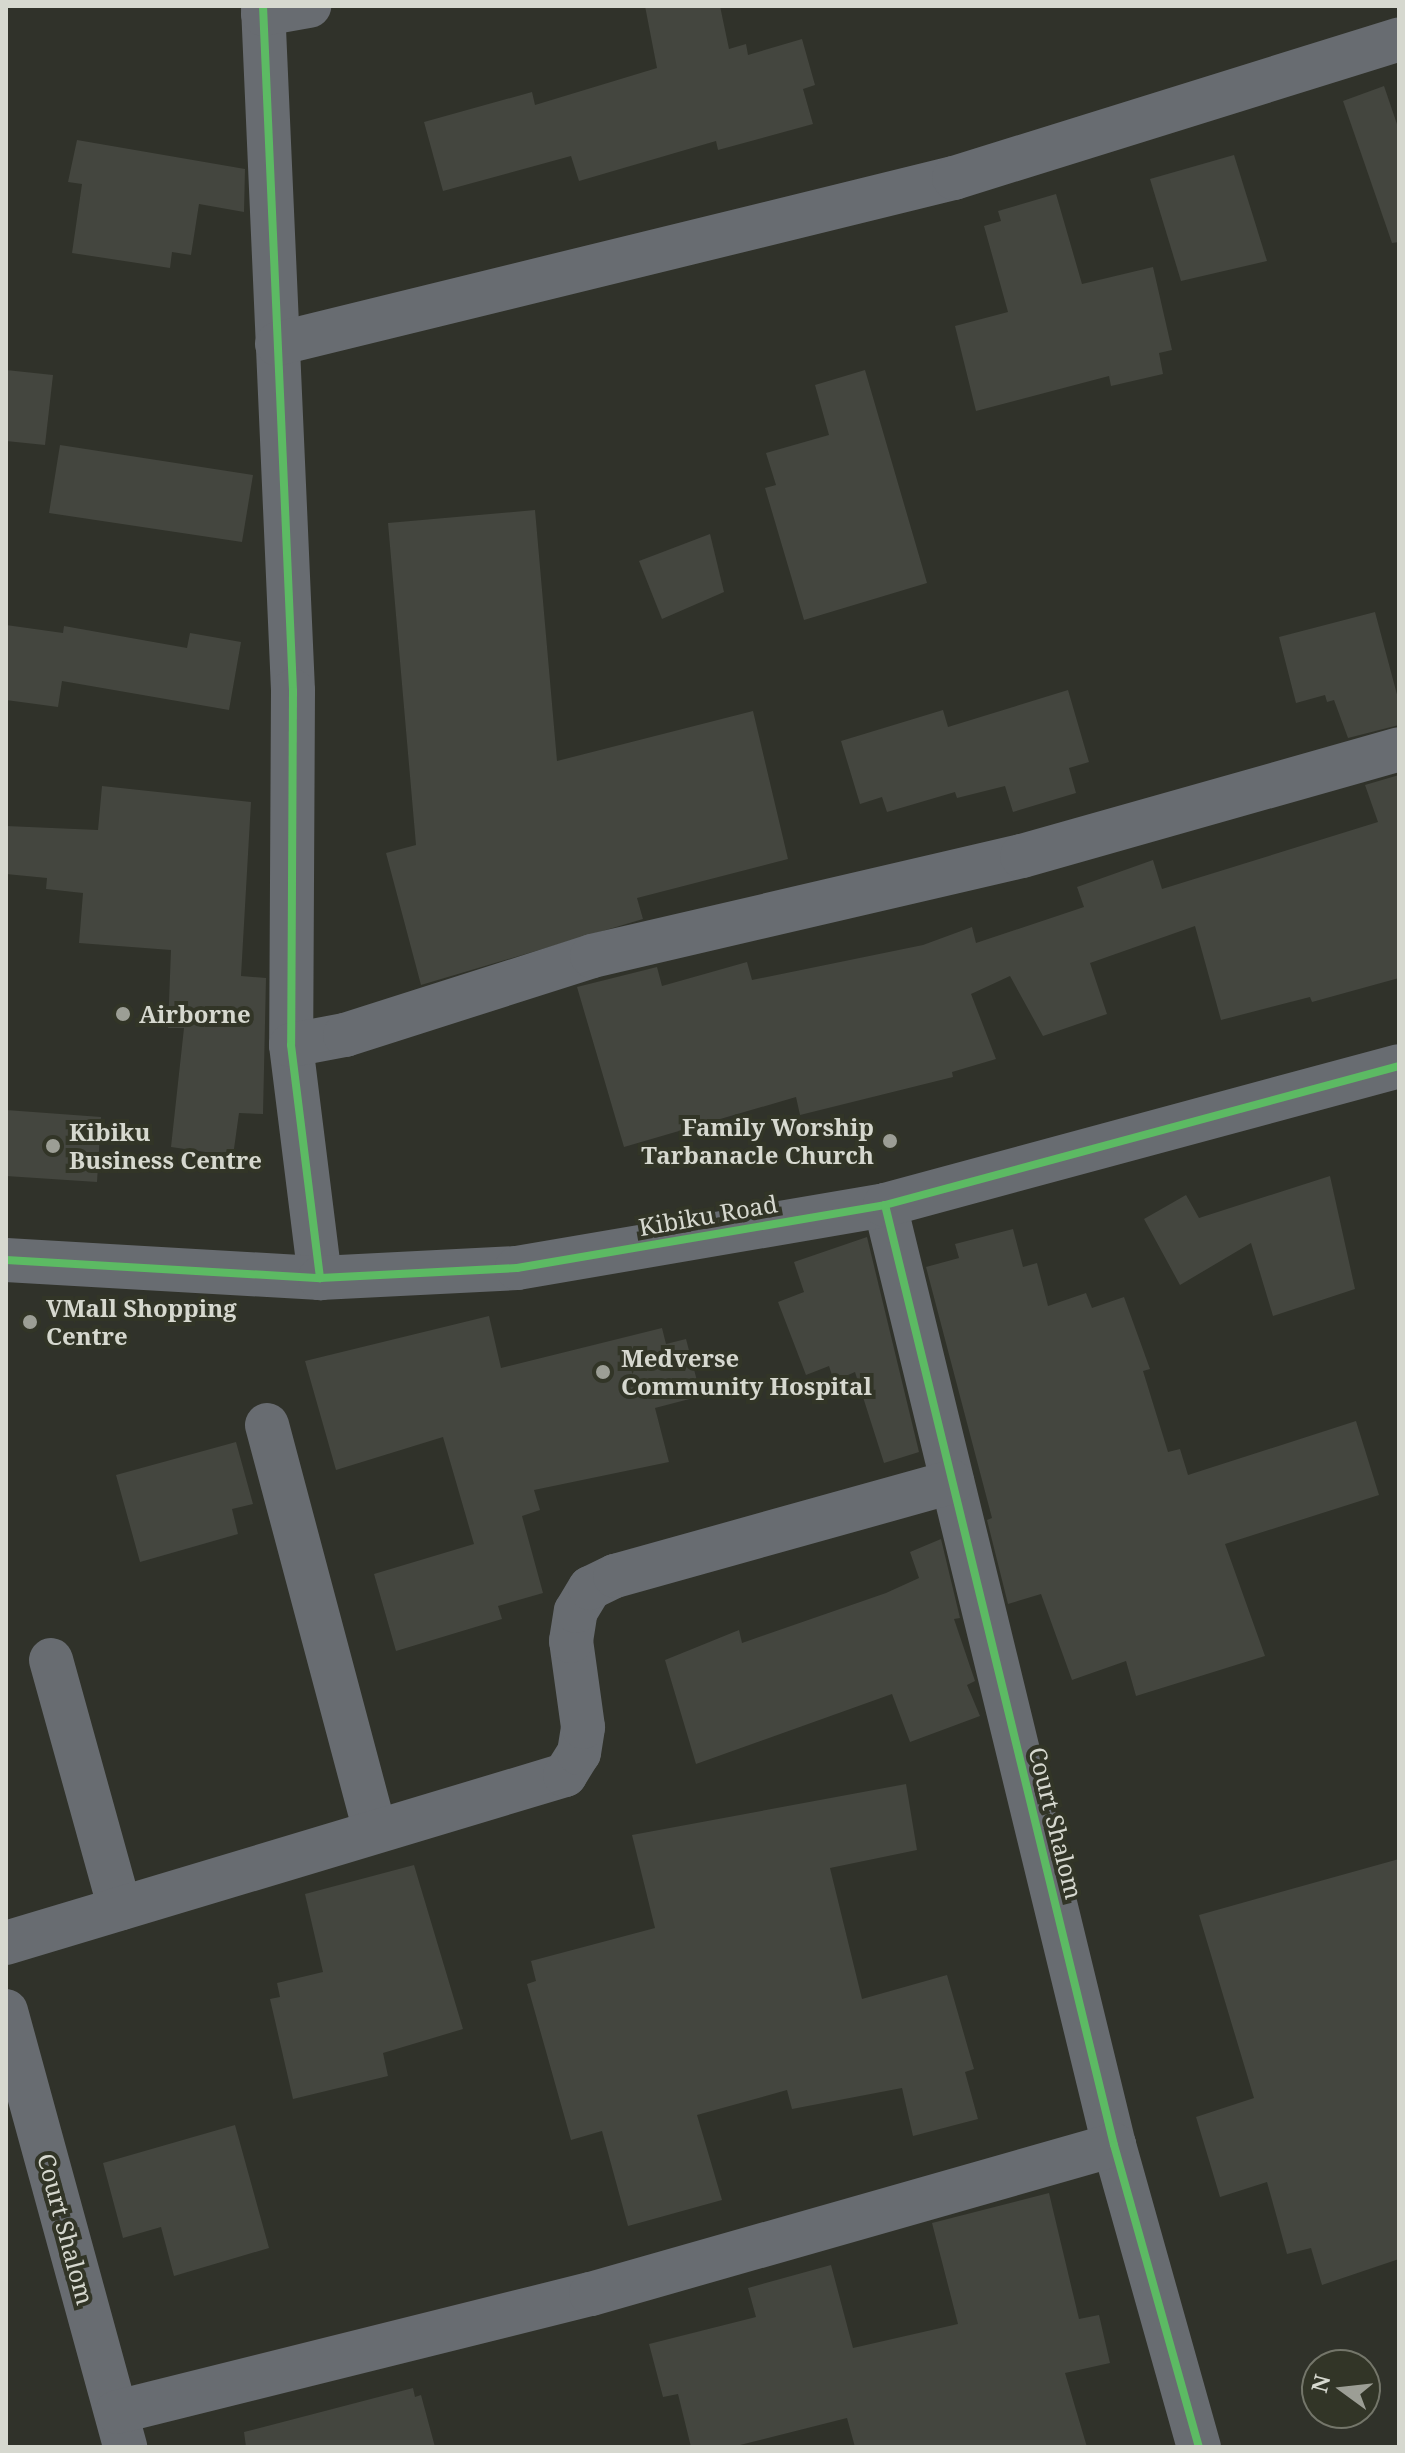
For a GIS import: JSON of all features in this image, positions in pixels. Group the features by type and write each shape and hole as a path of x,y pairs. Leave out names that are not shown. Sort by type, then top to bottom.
{"street":[{"path":"309,6 263,10 293,691 291,1045 320,1278"},
{"path":"277,344 954,178 1399,39"},
{"path":"291,1045 345,1035 592,956 1022,856 1399,749"},
{"name":"Kibiku Road","path":"6,1260 320,1278 517,1268 885,1205 1399,1066"},
{"name":"Court Shalom","path":"885,1205 1114,2145 1199,2447"},
{"path":"267,1425 375,1831"},
{"path":"6,1943 565,1775 579,1753 583,1727 571,1641 576,1611 590,1588 615,1576 952,1482"},
{"path":"51,1660 120,1909"},
{"name":"Court Shalom","path":"6,2011 121,2430"},
{"path":"121,2430 1114,2145"}],"building":[{"path":"645,6 720,6 729,49 746,44 748,55 802,39 815,85 803,89 813,124 718,150 716,141 579,181 571,156 443,191 424,122 532,92 535,105 657,68"},
{"path":"1384,86 1399,130 1399,242 1392,243 1343,101"},
{"path":"77,140 245,169 244,212 199,204 191,255 172,252 170,268 72,253 82,184 68,182"},
{"path":"1234,155 1267,261 1181,281 1150,179"},
{"path":"1056,194 1082,284 1153,267 1172,350 1159,353 1163,374 1111,386 1109,376 976,411 955,326 1008,312 984,226 1001,221 998,211"},
{"path":"6,370 53,375 45,445 6,441"},
{"path":"865,370 927,583 804,620 765,488 776,485 766,453 829,435 815,385"},
{"path":"60,445 253,475 242,542 49,513"},
{"path":"535,510 557,761 753,711 788,859 637,898 643,919 421,985 386,853 416,845 388,523"},
{"path":"710,534 724,592 662,619 639,561"},
{"path":"1375,612 1399,702 1399,725 1348,738 1334,700 1327,702 1325,695 1296,703 1279,637"},
{"path":"6,625 63,633 64,626 187,648 190,633 241,642 229,710 62,681 58,707 6,700"},
{"path":"1068,690 1089,762 1069,768 1076,793 1013,812 1005,786 957,798 955,792 887,812 882,797 860,804 841,741 943,710 948,727"},
{"path":"1399,775 1399,978 1312,1002 1310,997 1221,1020 1195,926 1090,963 1107,1014 1043,1036 1010,976 971,994 996,1059 952,1072 953,1077 800,1115 796,1097 624,1147 577,987 657,967 662,986 747,962 752,980 923,945 972,927 976,943 1084,907 1077,887 1153,860 1162,889 1378,822 1365,785"},
{"path":"102,786 251,802 241,976 266,978 263,1114 239,1113 233,1156 171,1147 184,1028 168,1028 171,950 79,943 83,893 46,889 47,878 6,874 6,826 98,830"},
{"name":"Kibiku Business Centre","path":"6,1110 101,1117 97,1182 6,1176"},
{"path":"1330,1176 1355,1289 1273,1316 1251,1243 1180,1285 1144,1219 1186,1195 1199,1218"},
{"path":"1013,1229 1023,1267 1037,1263 1048,1306 1086,1293 1092,1308 1124,1297 1150,1369 1143,1371 1168,1452 1180,1449 1188,1475 1356,1421 1379,1495 1225,1544 1265,1656 1136,1696 1126,1661 1072,1680 1041,1594 1008,1604 987,1520 992,1518 926,1267 959,1258 955,1244"},
{"path":"867,1237 919,1452 884,1463 855,1372 834,1381 829,1366 806,1375 778,1302 804,1292 794,1262"},
{"path":"489,1316 501,1368 662,1328 666,1344 686,1339 701,1396 655,1408 669,1462 534,1490 540,1510 522,1516 543,1593 498,1606 502,1619 396,1651 374,1574 474,1544 443,1437 336,1470 305,1361"},
{"path":"236,1442 253,1504 232,1509 238,1534 140,1562 116,1475"},
{"path":"941,1539 960,1618 954,1619 975,1681 967,1685 980,1716 910,1742 892,1694 696,1764 665,1660 739,1630 742,1643 886,1593 919,1578 910,1552"},
{"path":"906,1784 917,1850 830,1868 862,1999 947,1975 974,2069 965,2072 978,2119 913,2136 902,2088 792,2109 787,2090 697,2115 722,2200 628,2226 602,2131 571,2140 527,1984 536,1981 531,1961 655,1928 632,1835"},
{"path":"1399,1859 1399,2259 1322,2285 1311,2248 1287,2254 1267,2182 1220,2197 1196,2117 1254,2098 1199,1915"},
{"path":"414,1865 463,2029 383,2053 388,2076 293,2099 270,1999 280,1997 277,1983 323,1972 305,1894"},
{"path":"235,2125 269,2248 174,2276 161,2227 123,2238 103,2163"},
{"path":"1049,2193 1079,2319 1099,2315 1110,2363 1065,2373 1087,2447 855,2447 847,2418 732,2447 691,2447 678,2394 663,2397 649,2344 756,2317 748,2288 831,2265 853,2348 958,2324 932,2223"},
{"path":"413,2388 415,2397 421,2395 435,2447 246,2447 244,2432"}],"cycle path":[{"path":"263,6 293,691 291,1045 320,1278"},
{"path":"6,1260 320,1278 517,1268 885,1205 1399,1066"},
{"path":"885,1205 1114,2145 1199,2447"}],"place":[{"name":"Airborne","path":"123,1014"},
{"name":"Family Worship Tarbanacle Church","path":"890,1141"},
{"name":"Kibiku Business Centre","path":"53,1146"},
{"name":"VMall Shopping Centre","path":"30,1322"},
{"name":"Medverse Community Hospital","path":"603,1372"}]}
